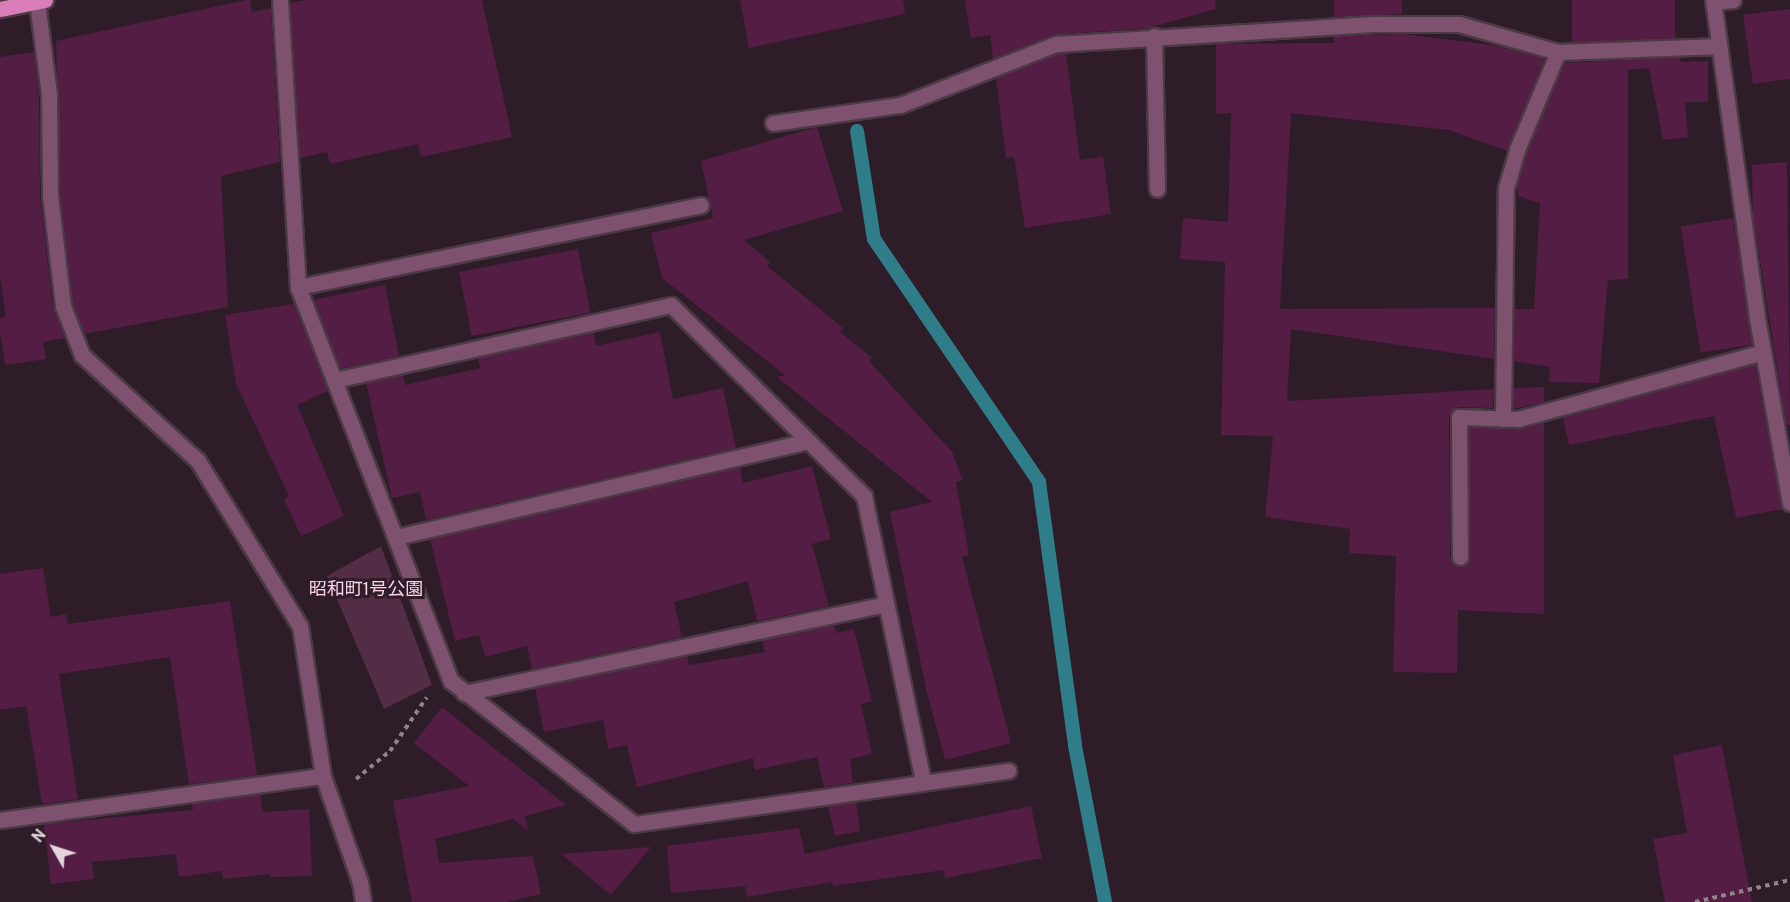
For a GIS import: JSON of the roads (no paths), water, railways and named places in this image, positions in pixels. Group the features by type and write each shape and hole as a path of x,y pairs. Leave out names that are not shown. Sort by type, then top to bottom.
{"main road":[{"path":"0,9 41,1"}],"street":[{"path":"280,0 298,287 451,681 634,824 1008,771"},
{"path":"1733,0 1714,1 1719,46 1762,352 1790,503"},
{"path":"41,1 49,94 50,195 63,306 82,356 198,461 300,626 323,776 360,882 363,902"},
{"path":"773,123 900,105 1056,44 1154,36 1377,24 1459,24 1558,52 1719,46"},
{"path":"1154,36 1157,189"},
{"path":"1503,419 1506,188 1518,147 1558,52"},
{"path":"298,287 701,205"},
{"path":"335,380 671,305 864,496 923,782"},
{"path":"1460,556 1459,417 1518,419 1762,352"},
{"path":"396,537 808,441"},
{"path":"464,693 885,604"},
{"path":"0,820 323,776"}],"waterway":[{"path":"857,131 874,239 1039,482 1075,746 1105,902"}],"park label":[{"name":"昭和町1号公園","path":"366,591"}]}
